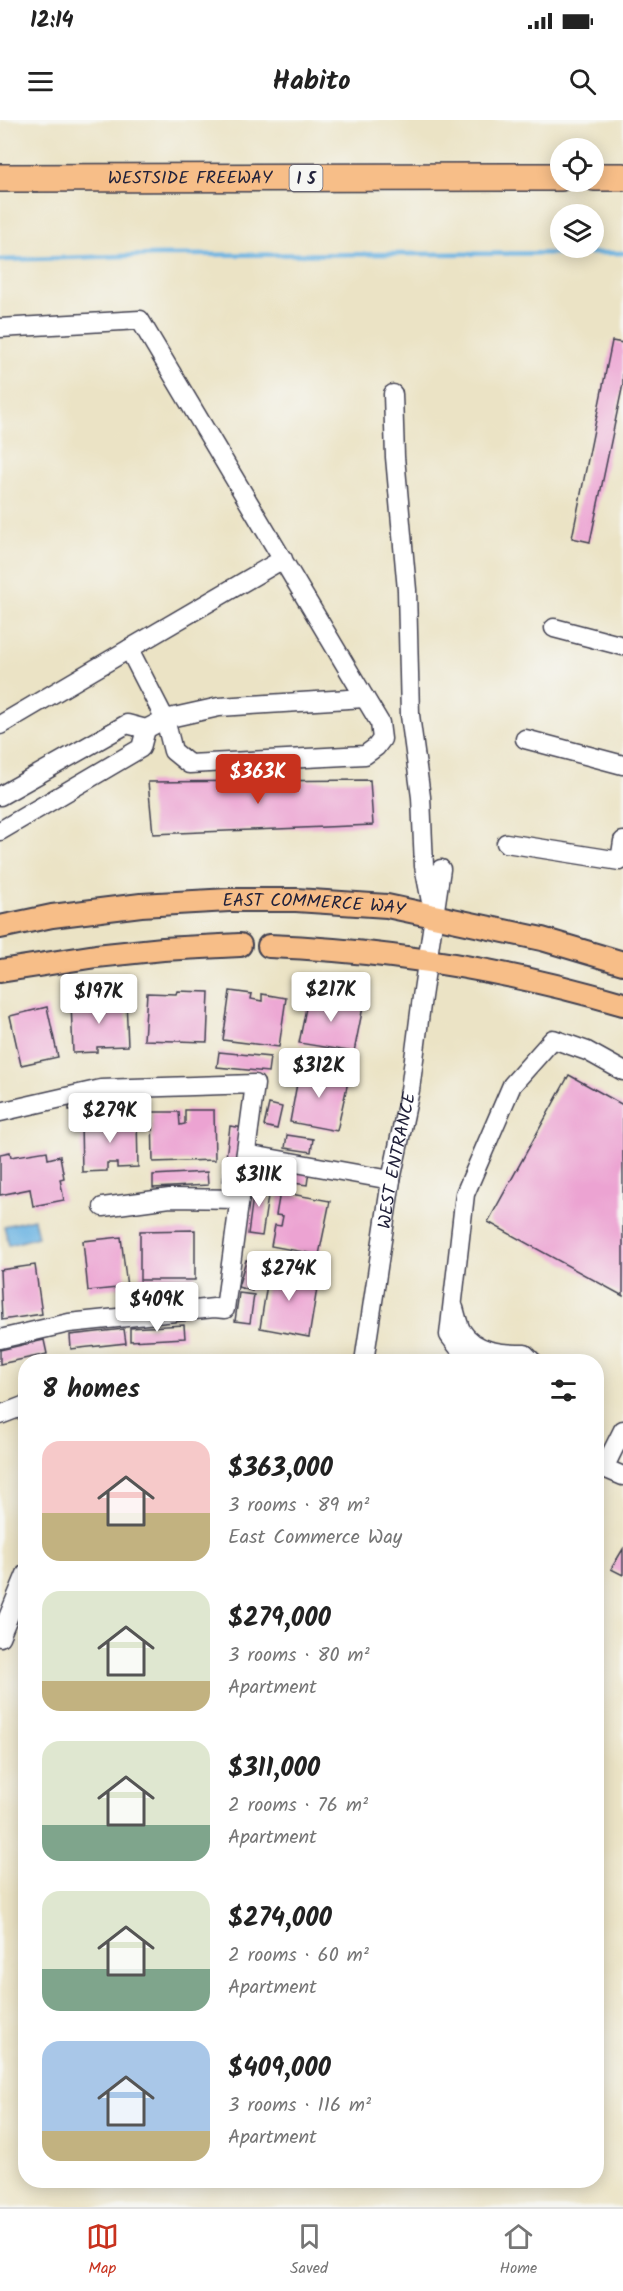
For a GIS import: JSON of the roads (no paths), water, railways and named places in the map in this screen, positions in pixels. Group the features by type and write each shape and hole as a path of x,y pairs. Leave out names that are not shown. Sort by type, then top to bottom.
{"highway":[{"name":"WESTSIDE FREEWAY","path":"0,179 550,177"},
{"path":"604,177 623,177"}],"main road":[{"name":"EAST COMMERCE WAY","path":"0,927 52,916 141,905 229,900 296,900 387,906 542,939 623,963"},
{"path":"0,971 140,951 240,945"},
{"path":"269,946 378,953 428,960 500,972 562,986 623,1004"}],"street":[{"path":"0,328 140,320 380,723 382,739 365,755 189,764 173,751 165,719 129,649"},
{"path":"393,394 395,457 407,590 410,715 422,797 424,866 434,917"},
{"path":"0,725 283,559"},
{"path":"554,628 623,646"},
{"path":"0,796 127,724 146,729 165,719 219,707 365,698"},
{"path":"0,831 141,748 146,729"},
{"path":"525,739 623,765"},
{"path":"506,843 620,861 623,841"},
{"name":"WEST ENTRANCE","path":"365,1354 392,1180 410,1090 441,869"},
{"path":"240,945 269,946"},
{"path":"465,1354 449,1335 465,1194 512,1085 553,1039 587,1051 623,1071"},
{"path":"0,1339 69,1323 214,1308 225,1309 255,1084 101,1089 1,1107"},
{"path":"246,1154 392,1180"},
{"path":"103,1207 170,1198 240,1199"},
{"path":"452,1300 462,1331 477,1346 497,1353 525,1354"},
{"path":"0,1415 18,1408"},
{"path":"604,1460 623,1430"},
{"path":"604,1468 623,1476"},
{"path":"0,1637 18,1593"}],"water":[{"path":"34,1219 38,1237 9,1245 4,1226"}],"waterway":[{"path":"0,260 154,255 623,253"}]}
